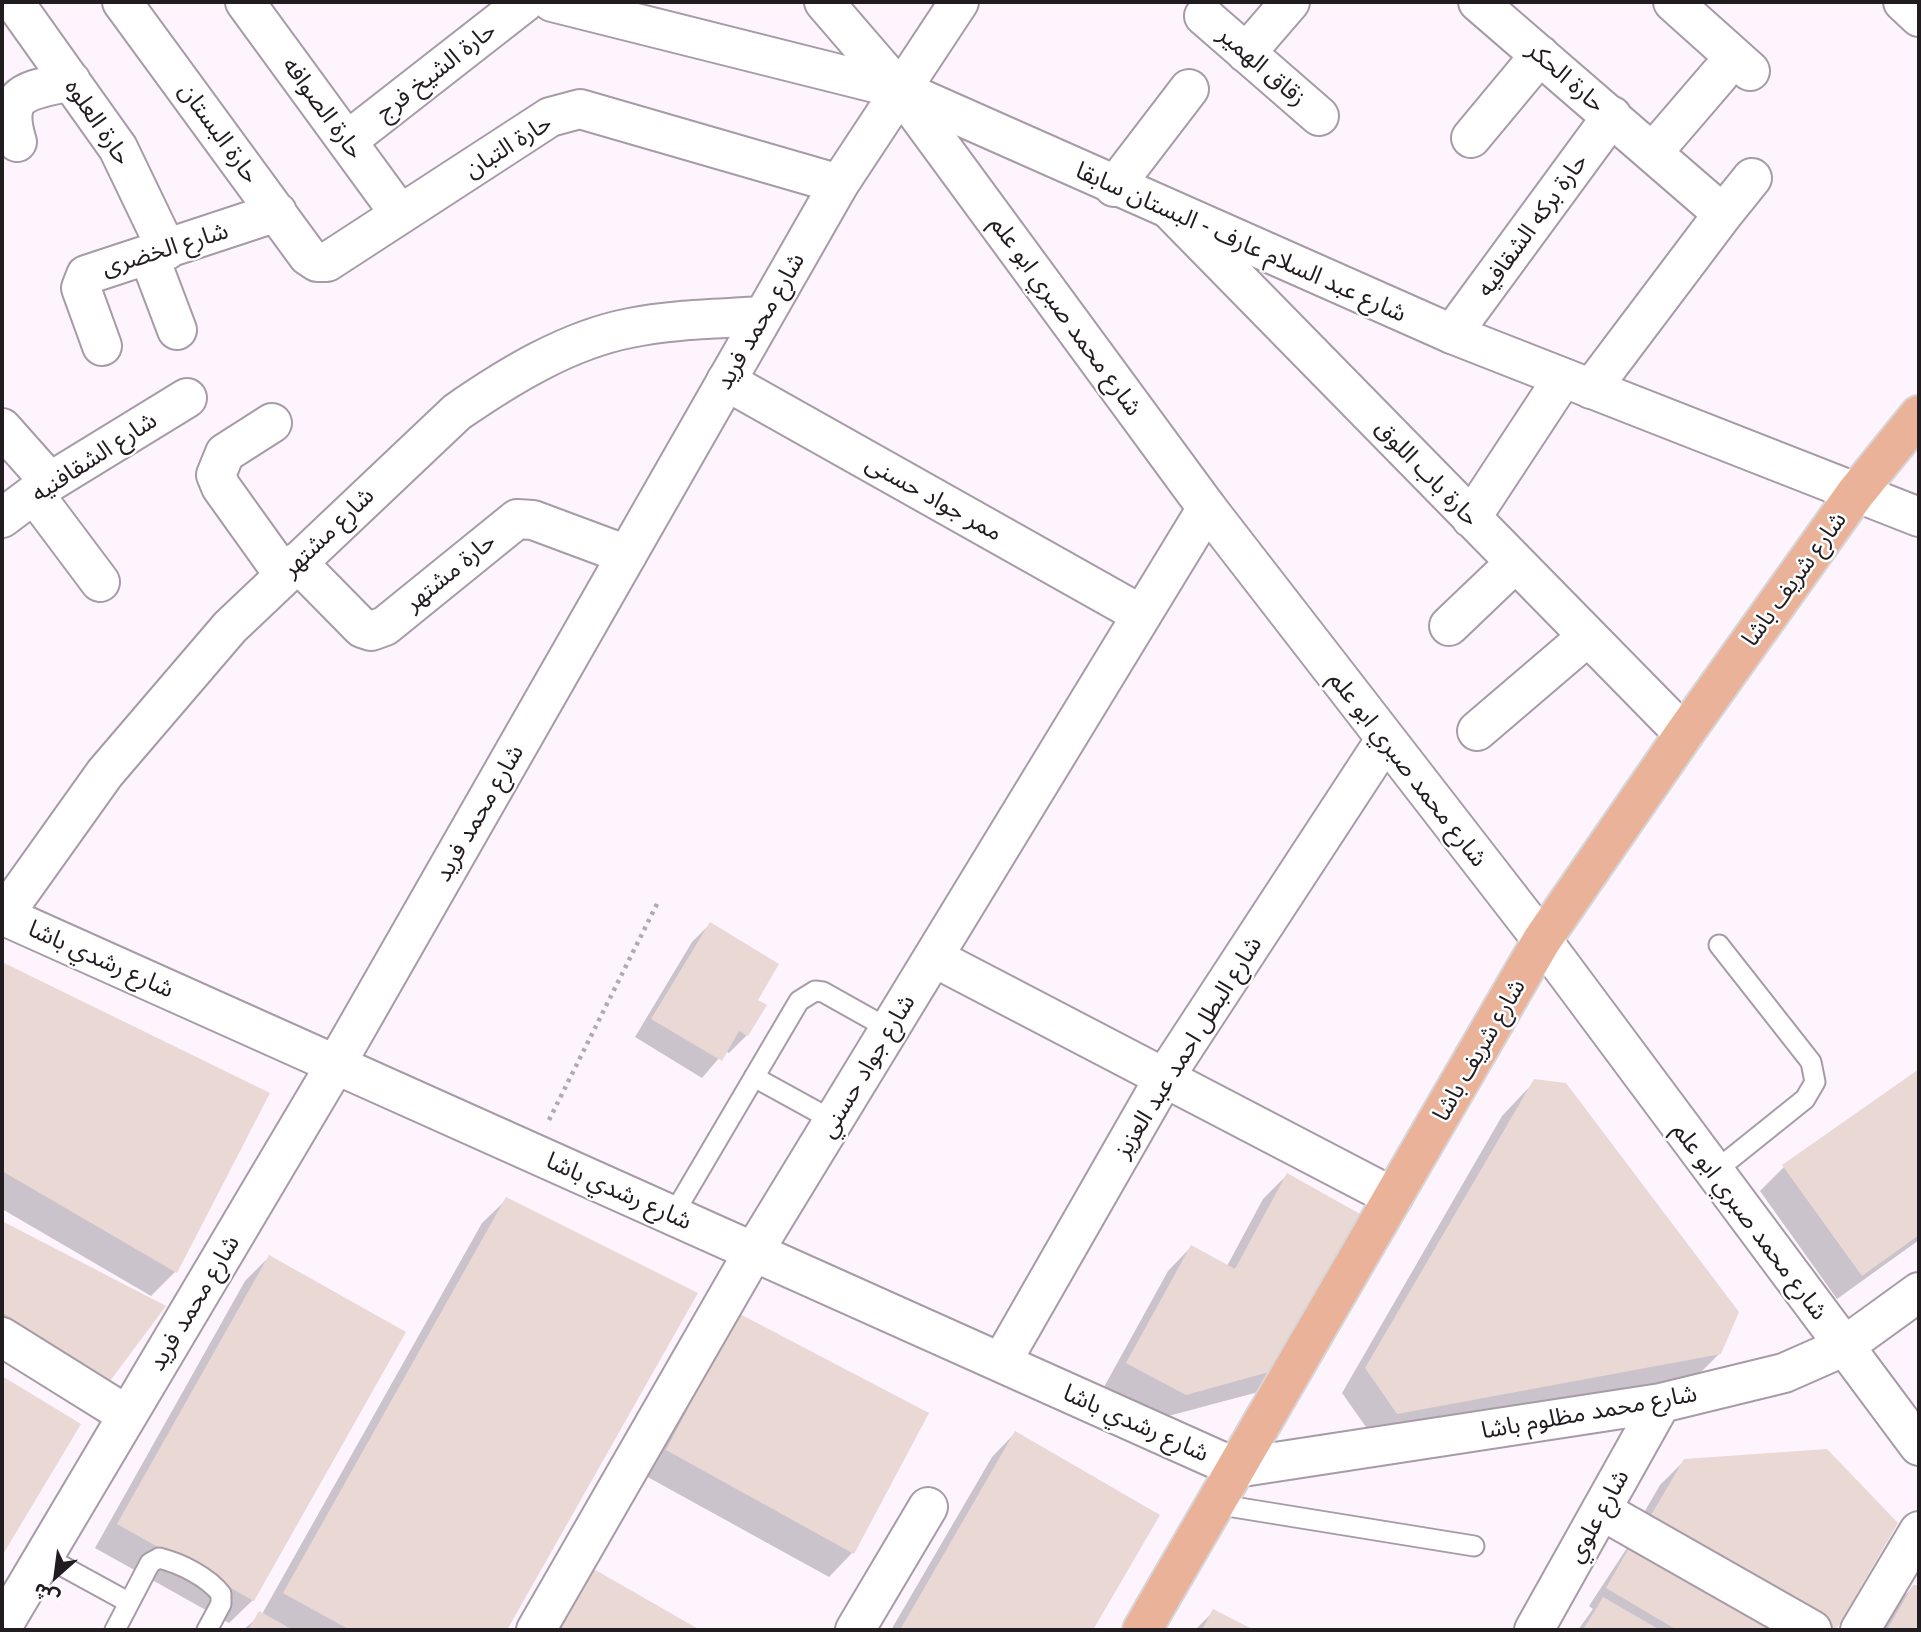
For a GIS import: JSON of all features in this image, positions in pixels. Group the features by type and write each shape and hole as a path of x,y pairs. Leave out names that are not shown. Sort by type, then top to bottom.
{"main road":[{"name":"شارع شريف باشا","path":"1142,1630 1542,940 1684,734 1855,494 1919,415"}],"street":[{"name":"حارة العلوه","path":"14,2 118,148 158,253 177,330"},
{"name":"حارة البستان","path":"122,2 308,256 317,262"},
{"name":"حارة الصوافه","path":"245,2 400,214"},
{"name":"حارة الشيخ فرج","path":"347,141 525,2"},
{"name":"شارع عبد السلام عارف - البستان سابقا","path":"552,2 899,89 1114,187 1452,334 1919,517"},
{"name":"شارع محمد صبري ابو علم","path":"824,2 899,89 1207,508 1542,940 1843,1347 1913,1427"},
{"name":"شارع محمد فريد","path":"2,1627 336,1064 839,184 899,89 959,2"},
{"path":"1246,53 1290,2"},
{"name":"حارة الحكر","path":"1478,2 1723,214"},
{"path":"1653,152 1735,73 1673,2"},
{"path":"1904,2 1919,17"},
{"name":"زقاق الهمير","path":"1204,16 1320,116"},
{"path":"1471,138 1540,55"},
{"path":"17,142 10,119 14,105 21,96 31,90 71,81"},
{"path":"1114,187 1189,89"},
{"name":"حارة التبان","path":"317,262 327,262 550,117 580,109 839,184"},
{"name":"حارة بركه الشقافيه","path":"1452,334 1612,116"},
{"path":"1471,518 1577,384 1752,178"},
{"name":"حارة باب اللوق","path":"1171,211 1684,734"},
{"name":"شارع الخضرى","path":"102,346 81,288 82,281 91,272 158,253 277,212"},
{"name":"شارع مشتهر","path":"2,915 105,773 230,627 457,412 494,386 604,334 631,327 763,316"},
{"name":"ممر جواد حسنى","path":"726,381 1142,615"},
{"name":"شارع الشقافنيه","path":"2,518 42,488 187,398"},
{"path":"272,423 225,453 216,475 221,487 291,568"},
{"path":"2,428 100,582"},
{"name":"شارع جواد حسني","path":"536,1630 754,1251 1207,508"},
{"name":"حارة مشتهر","path":"291,568 362,628 371,631 385,626 517,519 533,520 626,555"},
{"path":"1449,626 1515,563"},
{"path":"1477,731 1587,637"},
{"name":"شارع البطل احمد عبد العزيز","path":"1002,1361 1164,1078 1385,740"},
{"name":"شارع رشدي باشا","path":"2,915 1236,1468"},
{"path":"933,957 1393,1197"},
{"name":"شارع محمد مظلوم باشا","path":"1236,1468 1661,1403 1784,1373 1843,1347 1919,1292"},
{"path":"2,1337 127,1415"},
{"name":"شارع علوي","path":"1534,1630 1661,1403"},
{"path":"855,1630 928,1507"},
{"path":"1601,1510 1812,1630"},
{"path":"1860,1630 1919,1531"}],"lane":[{"path":"1714,1172 1805,1099 1815,1082 1811,1062 1719,946"},
{"path":"673,1215 799,1001 815,991 823,992 889,1029"},
{"path":"754,1077 834,1121"},
{"path":"1215,1504 1474,1546"},
{"path":"44,1556 128,1602"},
{"path":"115,1630 150,1563 159,1558 170,1560 214,1584 221,1594 221,1604 207,1630"}],"path":[{"path":"533,1152 657,904"}],"building":[{"path":"710,922 779,964 758,1000 767,1005 748,1036 739,1031 722,1061 651,1019"},
{"path":"2,962 270,1093 177,1273 2,1171"},
{"path":"1919,1069 1919,1235 1862,1276 1782,1165"},
{"path":"1534,1079 1566,1083 1739,1312 1721,1354 1397,1414 1365,1368"},
{"path":"1287,1173 1369,1219 1287,1367 1186,1395 1126,1363 1191,1245 1235,1269"},
{"path":"506,1197 698,1293 507,1630 350,1630 283,1593"},
{"path":"2,1221 166,1306 107,1385 2,1312"},
{"path":"269,1255 406,1332 254,1601 117,1524"},
{"path":"738,1313 929,1413 854,1554 666,1450"},
{"path":"2,1376 81,1424 2,1556"},
{"path":"1015,1431 1160,1515 1093,1630 900,1630"},
{"path":"1827,1449 1898,1523 1836,1630 1647,1522 1684,1459"},
{"path":"1636,1536 1797,1630 1677,1630 1606,1588"},
{"path":"592,1568 700,1630 556,1630"},
{"path":"1913,1585 1919,1585 1919,1630 1887,1630"},
{"path":"1603,1597 1660,1630 1583,1630"},
{"path":"1213,1609 1254,1630 1202,1630"},
{"path":"259,1611 293,1630 248,1630"}]}
